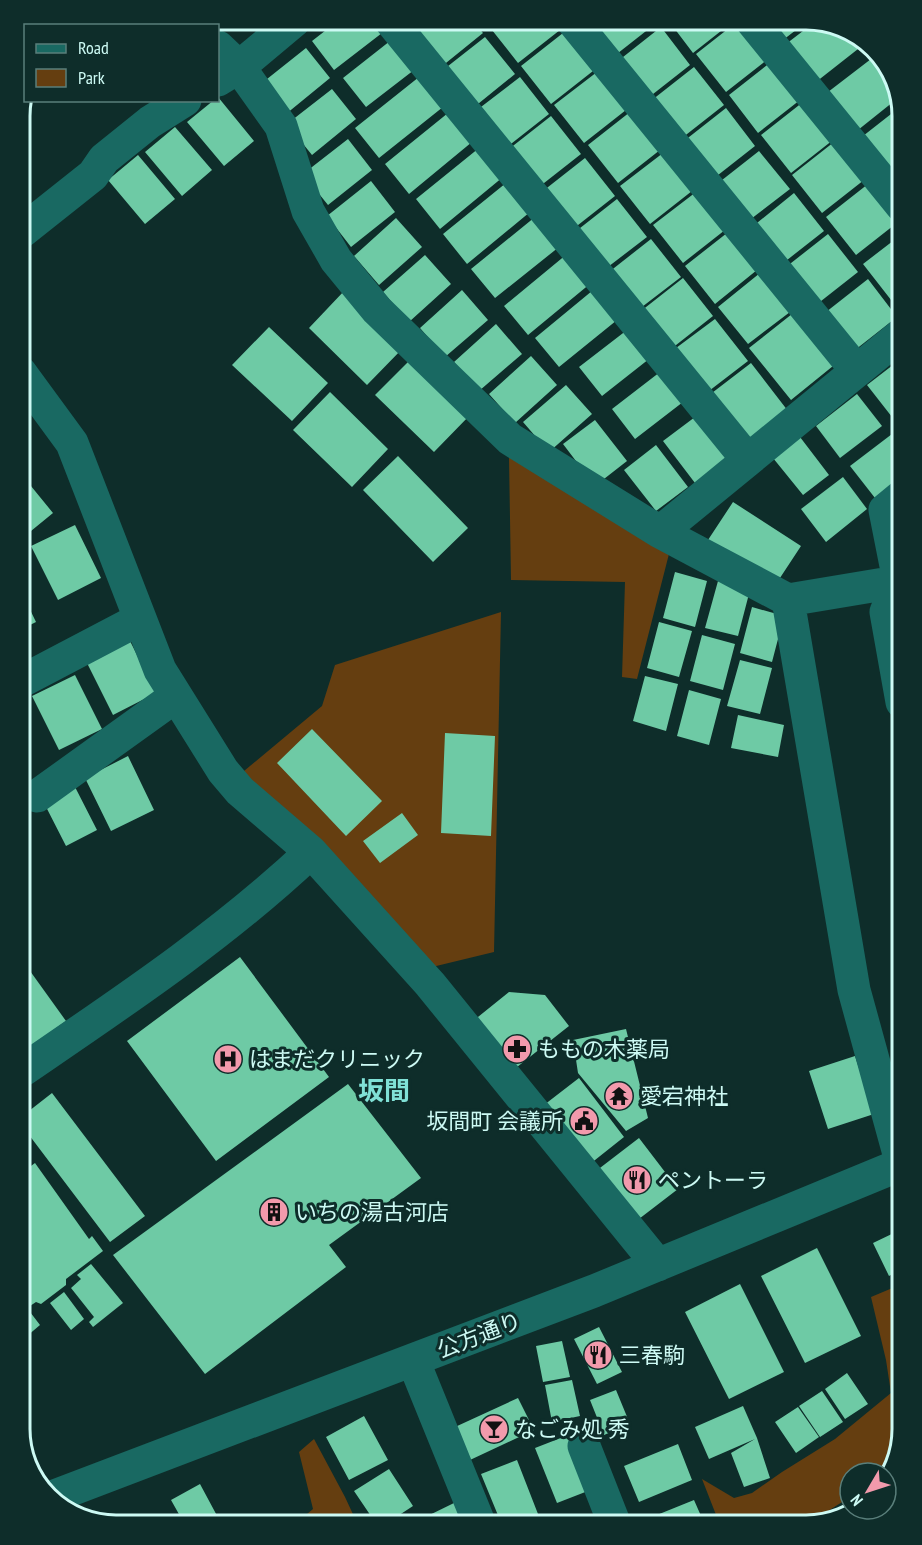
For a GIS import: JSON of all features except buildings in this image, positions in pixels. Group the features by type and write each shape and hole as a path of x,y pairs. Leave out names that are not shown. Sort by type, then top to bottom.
{"street":[{"path":"279,30 225,65 281,126 308,211 336,260 377,310 510,439 660,532 788,600 892,583"},
{"path":"398,30 747,459"},
{"path":"580,30 857,370"},
{"path":"759,30 892,193"},
{"path":"30,225 93,175 104,159 150,122 182,102"},
{"path":"660,532 892,343"},
{"path":"30,386 72,443 160,670 223,771 240,790 311,852 430,984 658,1265"},
{"path":"892,505 885,510 892,541"},
{"path":"892,598 885,612 892,647"},
{"path":"788,600 854,990 892,1128"},
{"path":"30,677 140,619"},
{"path":"37,796 176,696"},
{"path":"30,1065 154,981 269,891 311,852"},
{"name":"公方通り","path":"59,1494 658,1265 892,1168"},
{"path":"413,1360 476,1515"},
{"path":"584,1446 611,1515"}],"green space":[{"path":"509,457 670,550 637,679 622,677 625,582 511,580"},
{"path":"501,612 494,952 428,968 238,776 322,706 335,665"},
{"path":"892,1288 892,1429 889,1451 885,1461 838,1461 838,1505 826,1512 806,1515 716,1515 702,1479 734,1498 752,1493 835,1439 891,1393 886,1360 871,1297"},
{"path":"314,1439 353,1515 306,1515 313,1509 299,1452"}],"place":[{"name":"ももの木薬局","path":"517,1049"},
{"name":"はまだクリニック","path":"228,1059"},
{"name":"愛宕神社","path":"619,1096"},
{"name":"坂間町 会議所","path":"584,1121"},
{"name":"ペントーラ","path":"637,1180"},
{"name":"いちの湯古河店","path":"274,1212"},
{"name":"三春駒","path":"598,1355"},
{"name":"なごみ処 秀","path":"494,1429"}],"district":[{"name":"坂間","path":"384,1091"}]}
